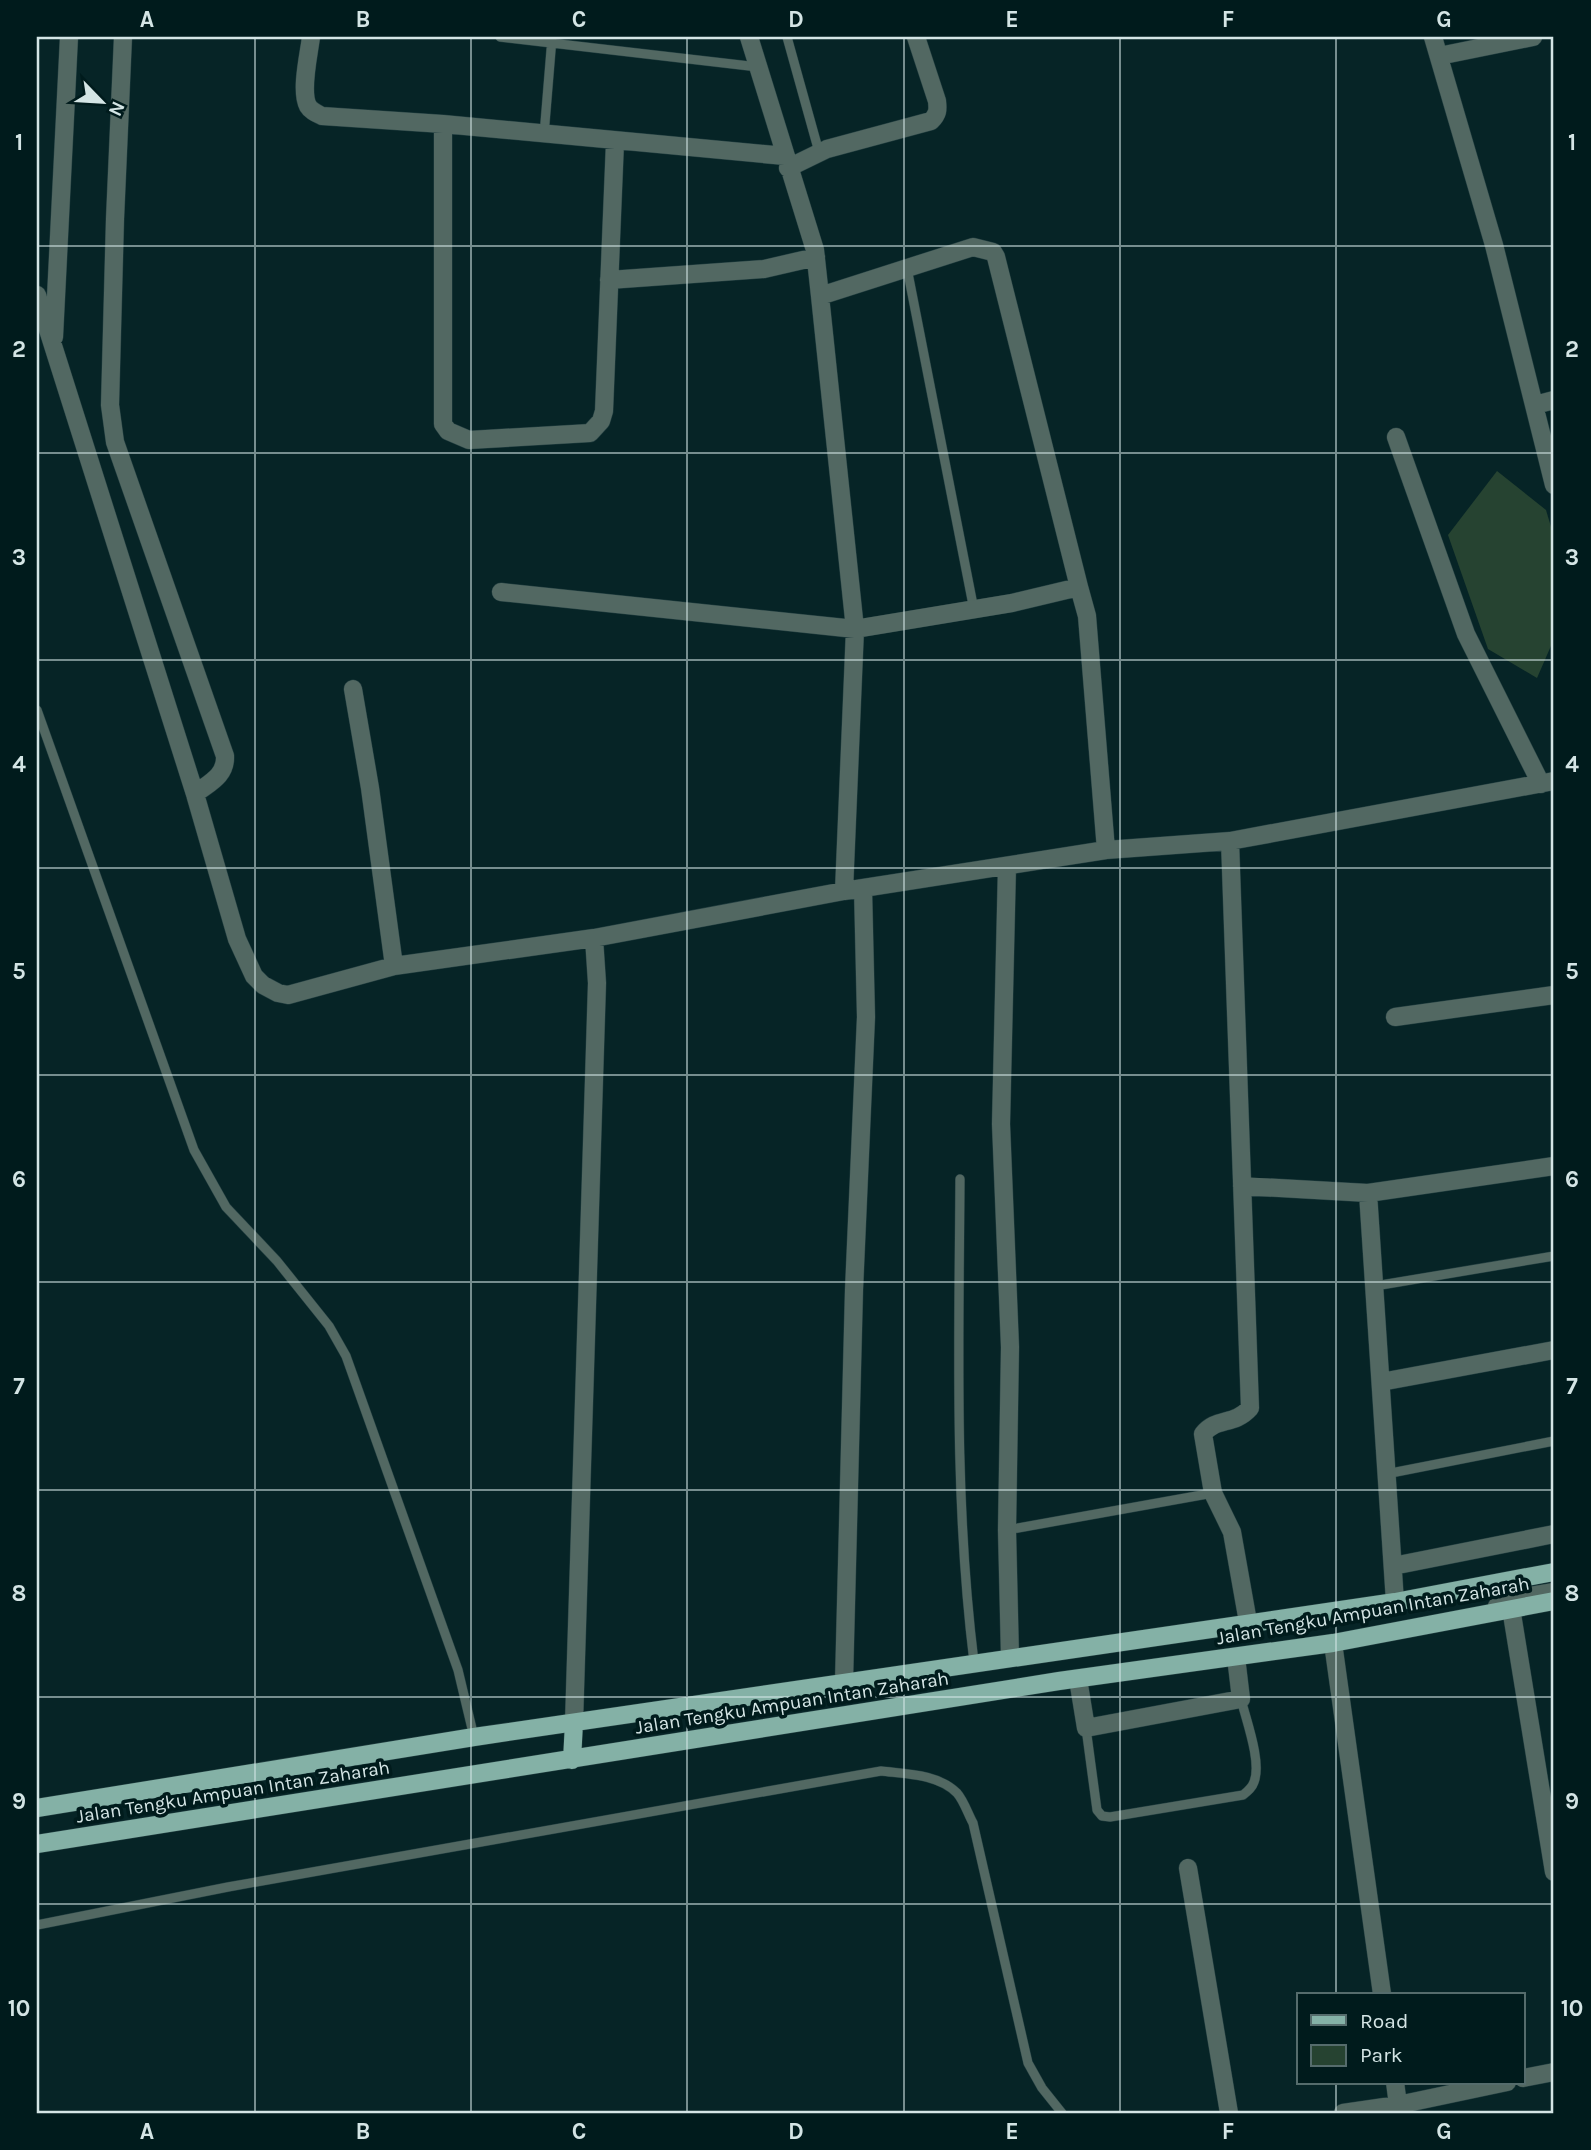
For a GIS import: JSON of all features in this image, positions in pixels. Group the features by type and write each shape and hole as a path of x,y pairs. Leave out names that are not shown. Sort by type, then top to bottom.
{"main road":[{"name":"Jalan Tengku Ampuan Intan Zaharah","path":"37,1808 474,1737 1395,1602 1554,1572"},
{"name":"Jalan Tengku Ampuan Intan Zaharah","path":"37,1844 1078,1679 1333,1643 1554,1601"},
{"path":"572,1760 574,1723"}],"street":[{"path":"54,349 69,37"},
{"path":"123,37 110,405 115,442 225,756 221,774 195,794"},
{"path":"311,37 305,89 306,104 321,116 443,124 787,162 931,121 938,111 937,101 916,37"},
{"path":"749,37 816,257 821,296 855,629 844,891"},
{"path":"1433,37 1494,244 1554,485"},
{"path":"1439,56 1533,37"},
{"path":"443,124 443,424 448,431 469,440 590,433 597,427 604,411 615,142"},
{"path":"821,296 973,247 988,249 996,257 1087,616 1106,850"},
{"path":"609,280 764,269 816,257"},
{"path":"37,295 195,794 237,939 254,976 263,985 288,995 394,966 594,938 844,891 1106,850 1230,841 1551,785 1466,634 1395,437"},
{"path":"1535,405 1554,400"},
{"path":"501,593 855,629 974,610 1079,587"},
{"path":"353,689 370,788 394,966"},
{"path":"1230,841 1250,1408 1242,1417 1209,1426 1203,1434 1213,1493 1232,1532 1248,1622"},
{"path":"1007,866 1001,1124 1010,1347 1007,1530 1010,1657"},
{"path":"845,1682 853,1290 866,1017 863,888"},
{"path":"574,1723 597,998 594,938"},
{"path":"1395,1017 1554,995"},
{"path":"1242,1186 1368,1192 1554,1166"},
{"path":"1368,1192 1395,1602"},
{"path":"1381,1382 1554,1350"},
{"path":"1393,1566 1554,1534"},
{"path":"1488,1613 1503,1601 1554,1592"},
{"path":"1511,1608 1554,1872"},
{"path":"1333,1643 1382,1993"},
{"path":"1078,1679 1086,1728 1241,1699 1236,1657"},
{"path":"1188,1868 1229,2113"},
{"path":"1524,2078 1554,2071"},
{"path":"1395,2084 1398,2105"},
{"path":"1343,2113 1398,2105 1498,2084"}],"lane":[{"path":"500,37 552,39 758,67"},
{"path":"787,37 819,152"},
{"path":"544,135 552,39"},
{"path":"907,268 974,610"},
{"path":"37,709 194,1150 226,1207 277,1261 328,1326 346,1356 458,1670 474,1737"},
{"path":"960,1179 958,1464 965,1593 974,1662"},
{"path":"1374,1286 1554,1256"},
{"path":"1386,1474 1554,1441"},
{"path":"1007,1530 1213,1493"},
{"path":"1086,1728 1097,1810 1102,1815 1110,1817 1243,1795 1251,1788 1256,1774 1241,1699"},
{"path":"37,1924 241,1885 881,1772 911,1774 933,1779 957,1793 974,1823 1028,2063 1042,2088 1062,2113"}],"green space":[{"path":"1497,471 1546,510 1554,537 1554,639 1537,678 1488,649 1448,535"}]}
